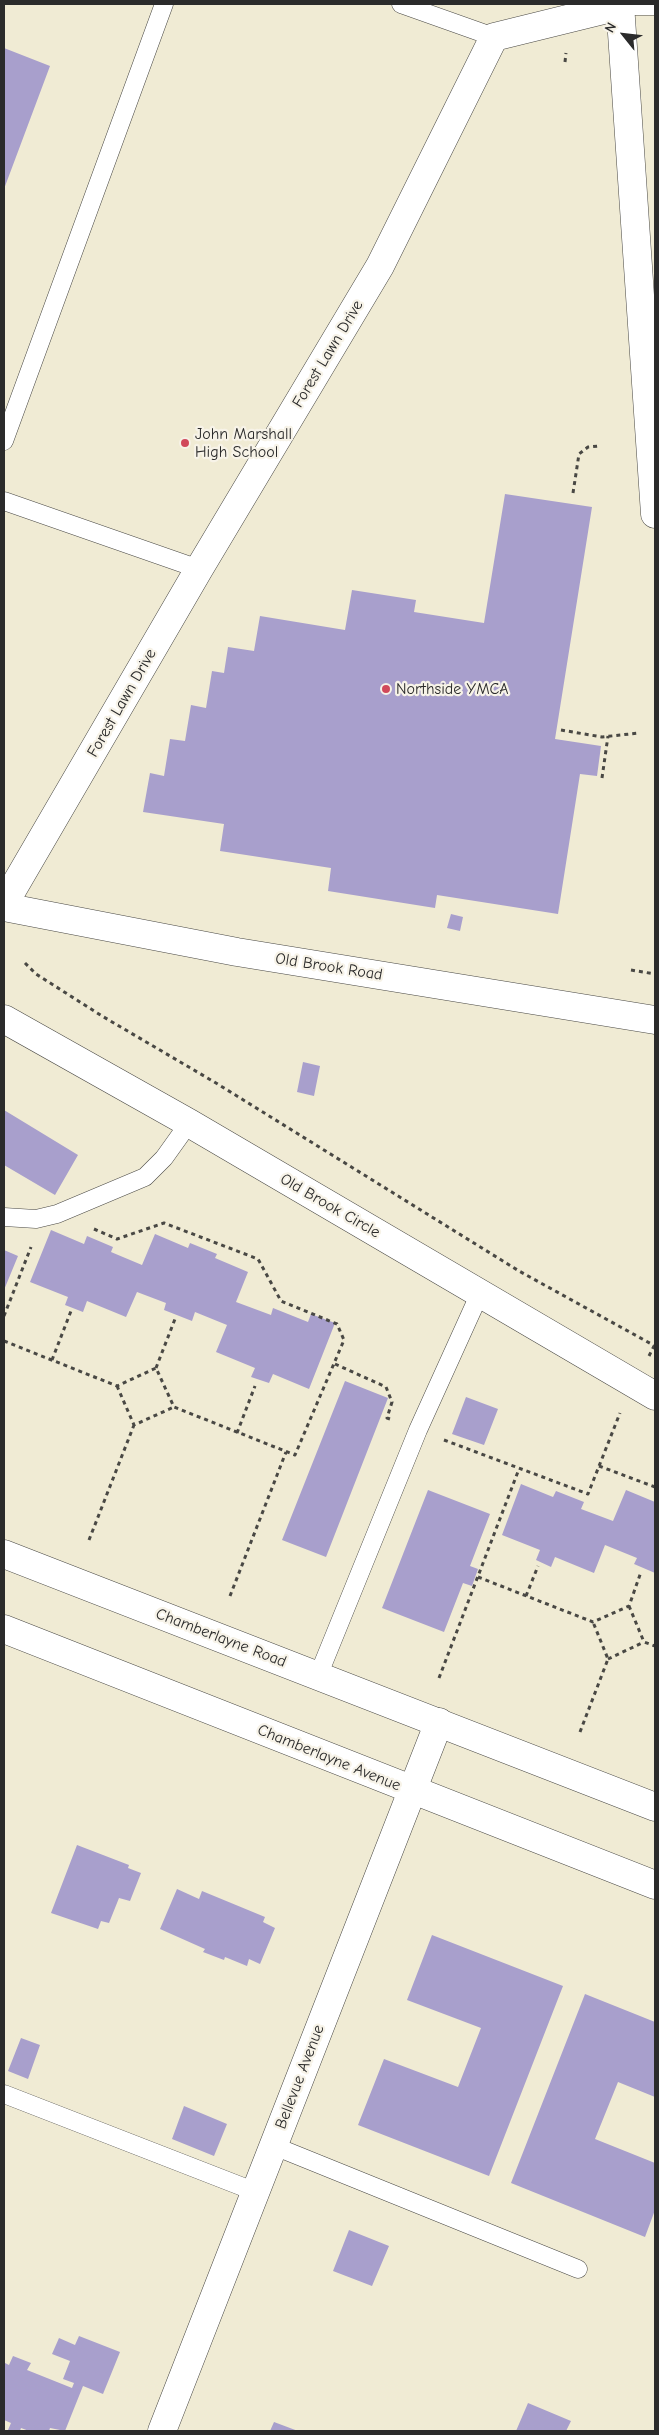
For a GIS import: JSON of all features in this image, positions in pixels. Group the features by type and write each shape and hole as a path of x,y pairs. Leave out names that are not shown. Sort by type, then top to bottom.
{"street":[{"path":"494,37 620,5 645,231 655,513"},
{"name":"Forest Lawn Drive","path":"4,906 199,569 380,266 494,37"},
{"name":"Old Brook Road","path":"4,906 237,952 655,1020"},
{"name":"Old Brook Circle","path":"4,1018 189,1123 655,1396"},
{"name":"Chamberlayne Road","path":"4,1554 439,1722"},
{"name":"Chamberlayne Avenue","path":"4,1629 655,1885"},
{"path":"439,1722 655,1807"},
{"name":"Bellevue Avenue","path":"162,2431 439,1722"}],"lane":[{"path":"4,441 164,4"},
{"path":"401,4 494,37"},
{"path":"620,5 655,6"},
{"path":"4,501 199,569"},
{"path":"4,1217 36,1219 57,1214 145,1177 164,1158 189,1123"},
{"path":"318,1676 418,1430 480,1293"},
{"path":"4,2094 256,2192"},
{"path":"274,2146 578,2269"}],"path":[{"path":"573,493 579,454 588,447 599,446"},
{"path":"560,730 608,736 640,733"},
{"path":"602,778 608,736"},
{"path":"25,963 36,974 102,1016 216,1082 519,1271 655,1346 648,1359"},
{"path":"631,970 655,974"},
{"path":"91,1228 117,1239 164,1223 258,1259 281,1301 337,1324 344,1340 335,1364 327,1376 295,1455 174,1407 156,1368"},
{"path":"4,1316 34,1239"},
{"path":"52,1360 71,1311"},
{"path":"117,1386 156,1368 175,1319"},
{"path":"4,1341 117,1386 134,1425"},
{"path":"335,1364 386,1387 392,1402 388,1418 396,1422"},
{"path":"236,1432 255,1386"},
{"path":"89,1540 134,1425 174,1407"},
{"path":"440,1438 588,1494 618,1417"},
{"path":"230,1596 286,1452"},
{"path":"599,1466 655,1487"},
{"path":"440,1678 519,1469"},
{"path":"526,1596 538,1566"},
{"path":"641,1572 629,1606 644,1642"},
{"path":"478,1577 594,1622 629,1606"},
{"path":"580,1732 608,1659 594,1622"},
{"path":"608,1659 644,1642 655,1646"}],"building":[{"path":"4,48 50,66 4,189"},
{"name":"Northside YMCA","path":"505,494 592,507 555,739 601,746 597,776 580,774 558,914 437,895 435,908 328,891 331,868 220,851 224,824 143,812 150,773 164,776 170,739 185,741 191,705 206,708 212,671 224,673 228,647 254,651 260,616 345,630 352,590 416,600 414,612 484,623"},
{"path":"451,914 463,917 460,931 447,928"},
{"path":"303,1062 320,1066 314,1096 297,1092"},
{"path":"4,1110 78,1155 55,1195 4,1165"},
{"path":"51,1230 84,1244 87,1236 113,1247 111,1252 142,1265 155,1234 188,1248 190,1243 217,1254 215,1258 248,1272 236,1302 271,1315 273,1308 308,1322 311,1314 335,1323 309,1389 273,1374 269,1383 251,1377 255,1368 216,1352 227,1325 195,1312 192,1321 164,1310 166,1303 137,1292 126,1317 87,1301 83,1312 65,1305 68,1297 30,1282"},
{"path":"4,1250 18,1256 4,1290"},
{"path":"345,1381 388,1398 326,1557 282,1540"},
{"path":"466,1397 498,1409 484,1445 452,1434"},
{"path":"521,1484 553,1497 556,1491 584,1502 581,1509 613,1521 626,1490 655,1502 655,1573 634,1564 637,1558 605,1545 594,1573 555,1557 551,1567 536,1560 540,1550 502,1535"},
{"path":"428,1490 490,1514 470,1566 478,1569 472,1586 463,1583 444,1632 382,1608"},
{"path":"77,1845 129,1865 128,1868 141,1873 130,1901 119,1898 109,1923 101,1921 98,1929 51,1913"},
{"path":"177,1889 199,1899 202,1891 265,1917 263,1922 275,1928 260,1964 249,1959 247,1966 225,1957 224,1960 203,1952 205,1949 160,1929"},
{"path":"432,1935 563,1986 489,2176 358,2125 384,2059 458,2087 481,2028 407,2000"},
{"path":"585,1994 655,2022 655,2097 618,2082 595,2139 655,2163 655,2210 645,2237 511,2183"},
{"path":"21,2038 40,2045 28,2079 8,2071"},
{"path":"184,2106 227,2124 214,2156 172,2139"},
{"path":"349,2230 389,2246 372,2286 333,2271"},
{"path":"79,2336 120,2352 103,2394 83,2386 65,2431 50,2428 49,2431 29,2431 21,2428 20,2431 8,2430 11,2423 4,2420 5,2363 9,2365 13,2356 31,2363 27,2370 72,2388 74,2383 63,2379 70,2361 52,2354 59,2338 75,2345"},
{"path":"528,2403 571,2421 566,2431 516,2431"},
{"path":"274,2422 298,2431 270,2431"}],"place":[{"name":"John Marshall High School","path":"185,443"},
{"name":"Northside YMCA","path":"386,689"}]}
